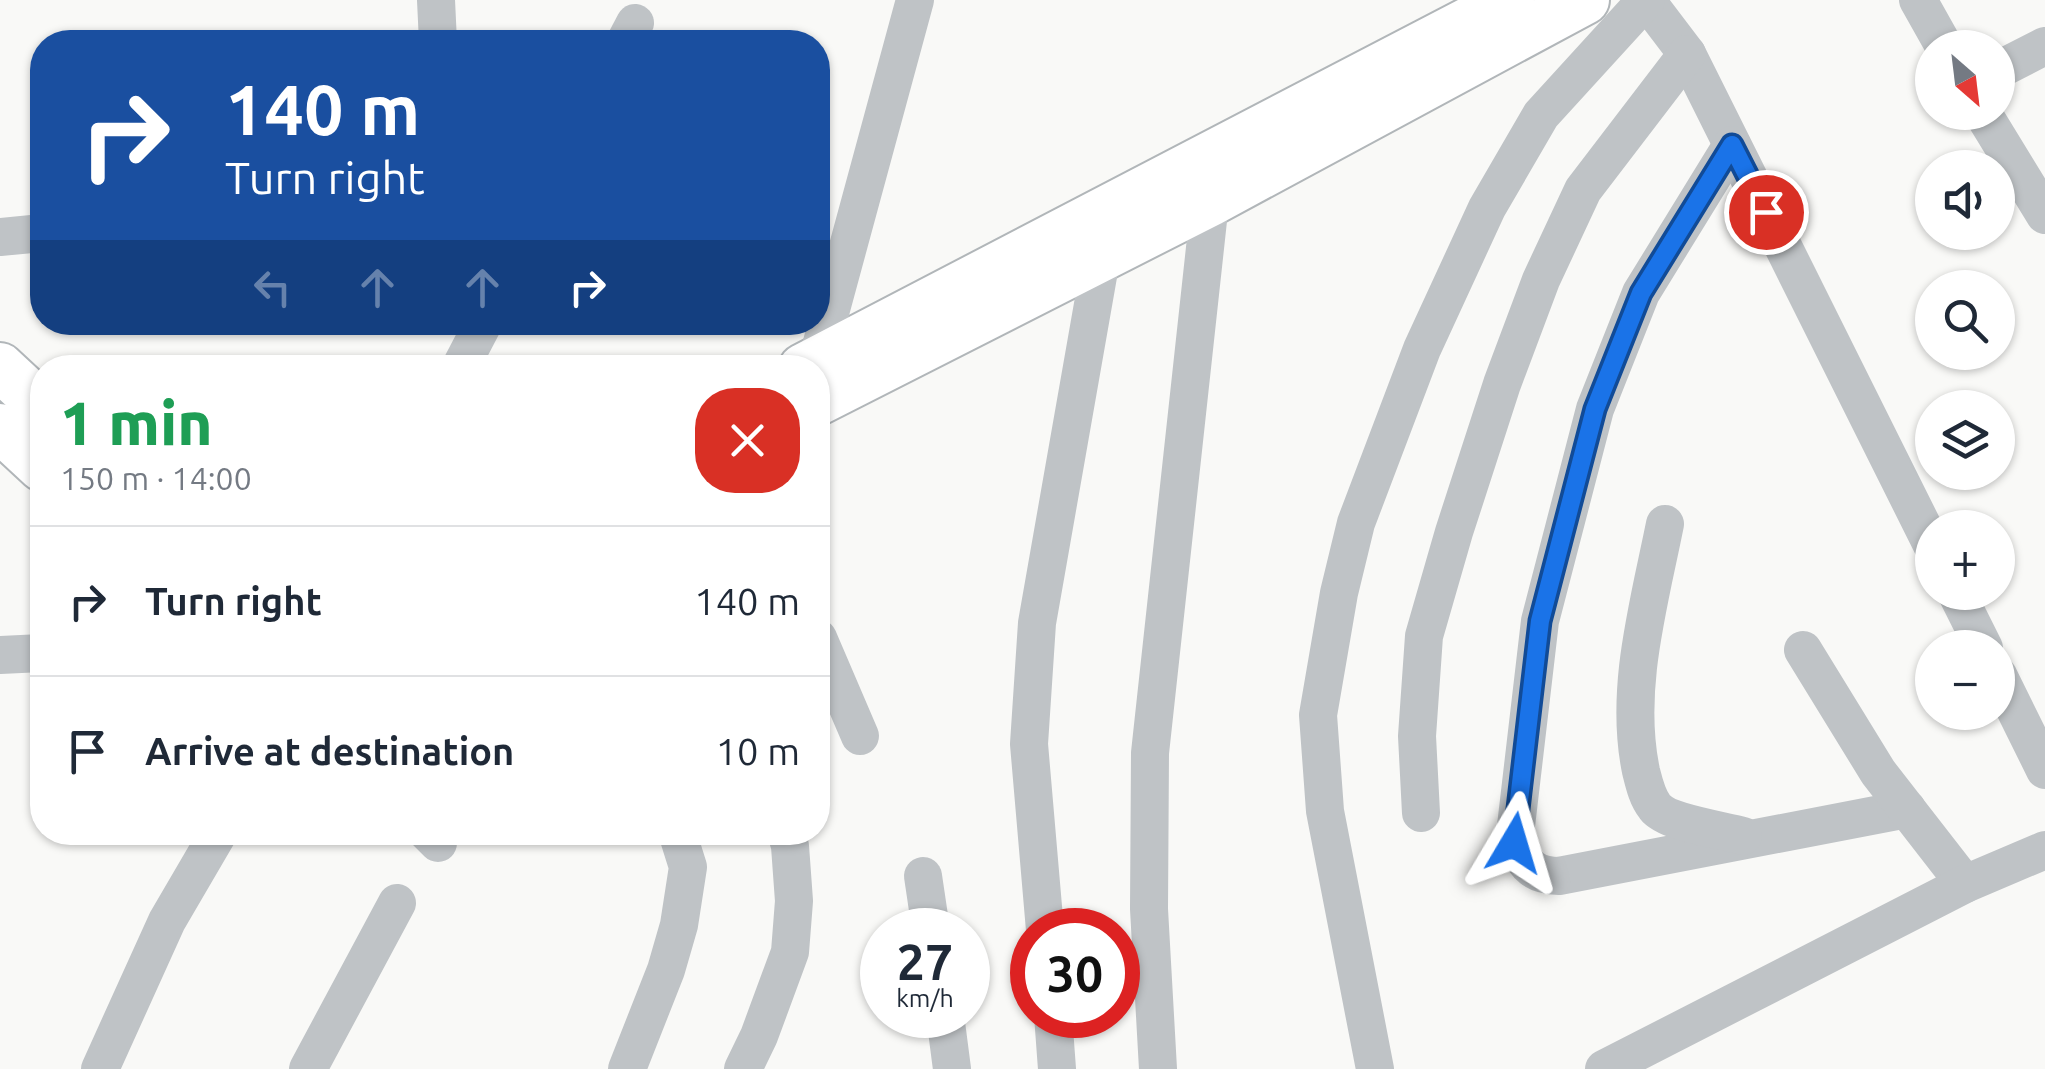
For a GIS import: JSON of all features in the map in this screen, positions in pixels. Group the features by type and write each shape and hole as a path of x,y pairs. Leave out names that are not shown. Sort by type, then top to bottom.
{"main road":[{"path":"830,369 1100,259 1585,0"},
{"path":"830,367 1502,2"},
{"path":"0,366 30,395"},
{"path":"0,428 30,456"}],"street":[{"path":"436,0 437,30"},
{"path":"830,313 915,0"},
{"path":"1375,1069 1325,811 1318,715 1356,523 1422,349 1487,208 1541,114 1646,0 1687,54 1915,512"},
{"path":"1918,0 1935,30"},
{"path":"2015,61 2045,46"},
{"path":"1420,814 1417,736 1424,636 1502,384 1541,280 1582,190 1687,54"},
{"path":"1998,130 2032,170 2045,215"},
{"path":"1732,145 1641,293 1595,409 1540,621 1514,843 1526,863 1542,876 1559,876 1907,809"},
{"path":"1158,1069 1148,909 1150,752 1210,202"},
{"path":"0,237 30,234"},
{"path":"1043,908 1030,744 1037,624 1100,259"},
{"path":"1665,524 1641,638 1636,700 1636,749 1645,789 1655,808 1667,817 1754,838"},
{"path":"1803,650 1878,772 1965,884"},
{"path":"0,656 30,654"},
{"path":"830,666 860,736"},
{"path":"2015,709 2045,770"},
{"path":"100,1069 166,920 211,845"},
{"path":"627,1069 666,970 679,925 688,867 681,845"},
{"path":"743,1069 790,952 794,901 788,845"},
{"path":"1604,1069 1965,884 2045,850"},
{"path":"923,876 928,908"},
{"path":"308,1069 397,903"},
{"path":"948,1038 952,1069"},
{"path":"1054,1038 1057,1069"}],"route":[{"path":"1514,843 1540,621 1595,409 1641,293 1732,145 1766,212"}]}
